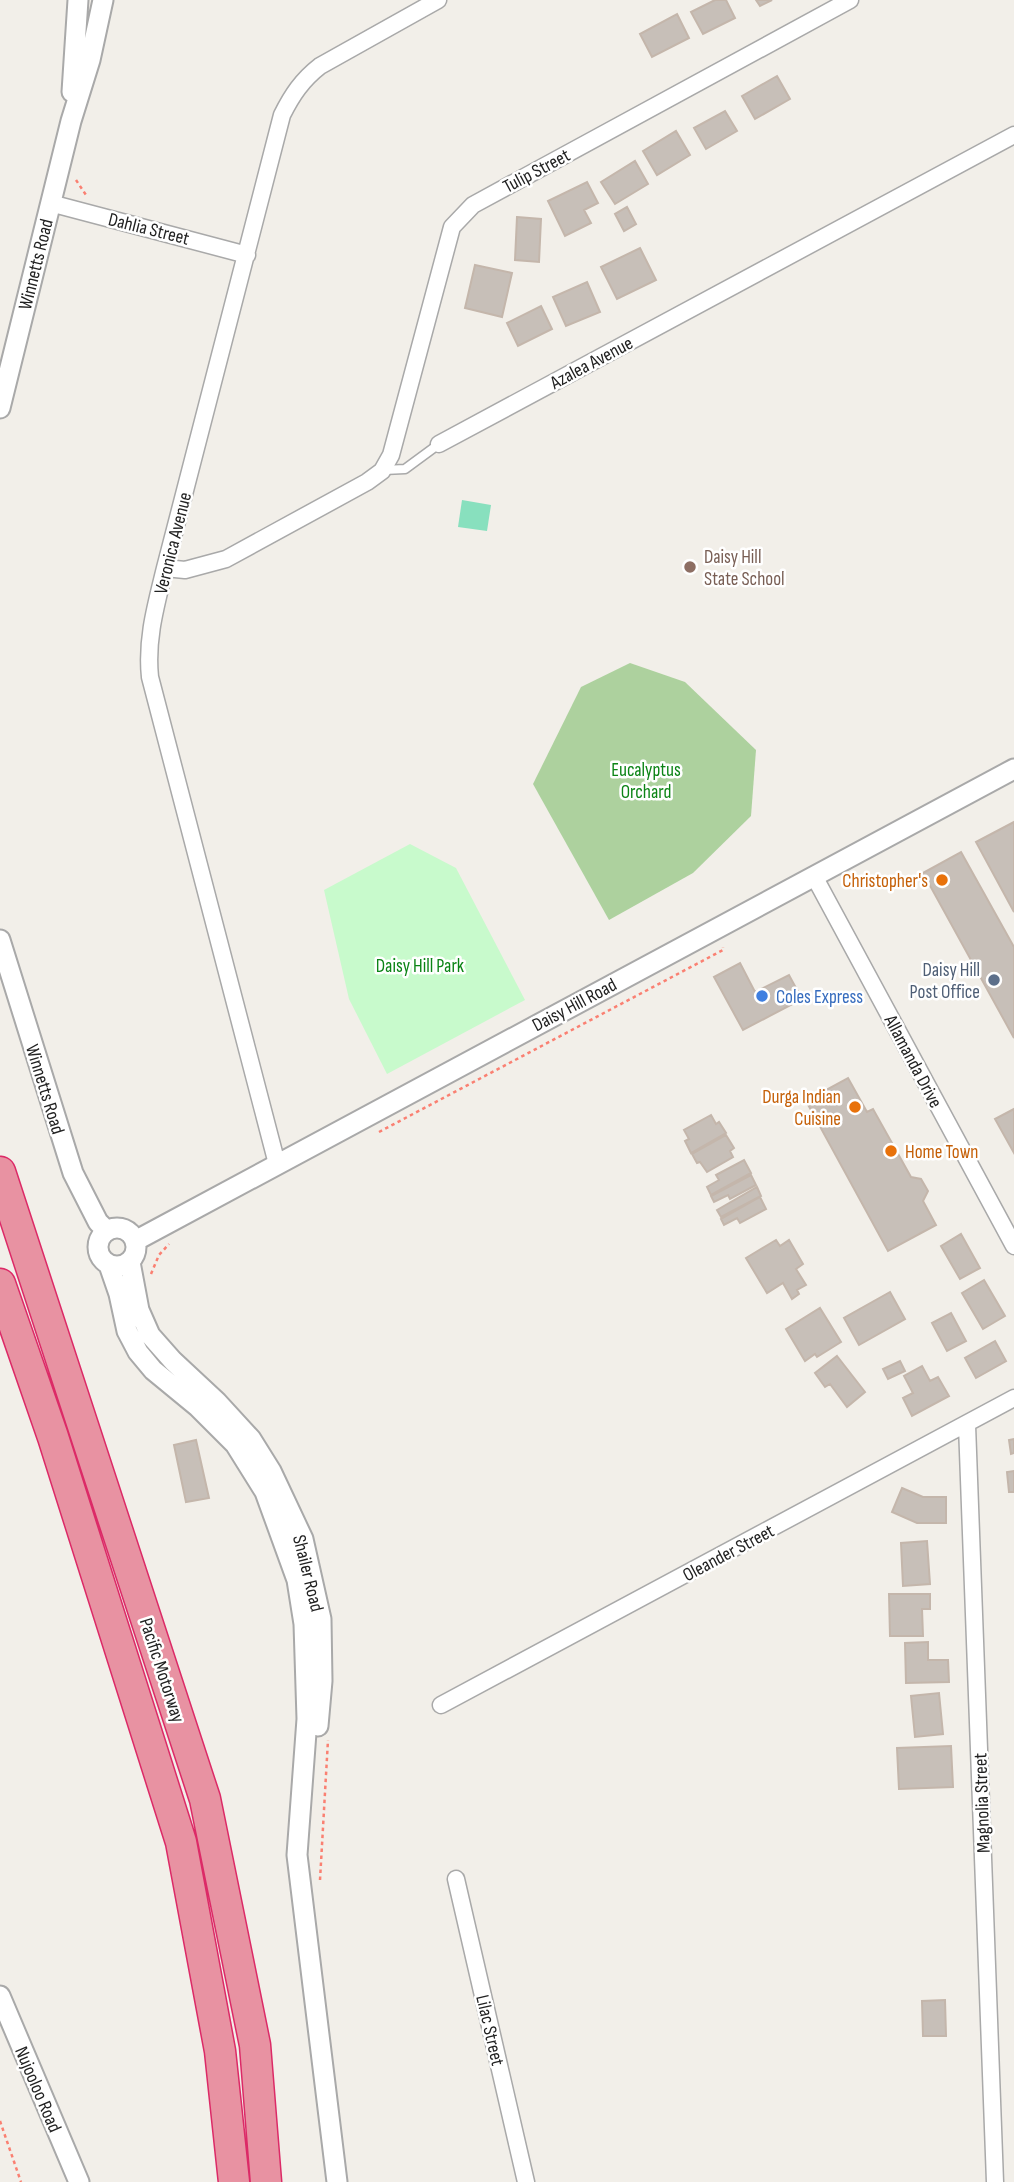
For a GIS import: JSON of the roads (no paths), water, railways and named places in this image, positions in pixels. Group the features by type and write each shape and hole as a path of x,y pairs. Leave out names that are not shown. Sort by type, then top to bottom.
{"highway":[{"name":"Pacific Motorway","path":"0,1172 205,1799 255,2045 266,2182"},
{"name":"Pacific Motorway","path":"0,1284 57,1450 181,1842 220,2051 234,2182"}],"street":[{"name":"Winnetts Road","path":"71,121 78,0"},
{"name":"Winnetts Road","path":"0,408 103,0"},
{"name":"Veronica Avenue","path":"277,1164 150,677 148,652 151,625 282,115 295,89 306,76 341,52 438,0"},
{"name":"Tulip Street","path":"382,471 391,455 452,227 462,215 473,205 850,0"},
{"name":"Azalea Avenue","path":"439,444 1014,135"},
{"name":"Dahlia Street","path":"50,203 247,255"},
{"name":"Azalea Avenue","path":"165,568 185,570 226,559 367,482 382,471"},
{"name":"Daisy Hill Road","path":"135,1241 1014,769"},
{"name":"Allamanda Drive","path":"814,876 1014,1246"},
{"name":"Winnetts Road","path":"0,940 73,1173 98,1222 107,1231"},
{"path":"124,1229 135,1241 136,1253 130,1262 120,1267 109,1265 100,1257 97,1246 107,1231 124,1229"},
{"name":"Shailer Road","path":"130,1262 139,1310 150,1335 251,1439 271,1471 303,1539 321,1619 322,1681 303,1897"},
{"name":"Shailer Road","path":"109,1265 127,1331 138,1352 153,1370 198,1407 234,1444 265,1492 297,1580 304,1624 307,1719 297,1855 337,2182"},
{"name":"Oleander Street","path":"441,1705 1014,1398"},
{"name":"Magnolia Street","path":"967,1425 995,2182"},
{"name":"Lilac Street","path":"456,1879 526,2182"},
{"name":"Nujooloo Road","path":"0,1996 79,2182"}],"lane":[{"name":"Azalea Avenue","path":"382,471 405,469 439,444"}],"place":[{"name":"Daisy Hill State School","path":"690,567"},
{"name":"Christopher's","path":"942,880"},
{"name":"Daisy Hill Post Office","path":"994,980"},
{"name":"Coles Express","path":"762,996"},
{"name":"Durga Indian Cuisine","path":"855,1107"},
{"name":"Home Town","path":"891,1151"}],"park label":[{"name":"Eucalyptus Orchard","path":"646,780"},
{"name":"Daisy Hill Park","path":"420,965"}]}
